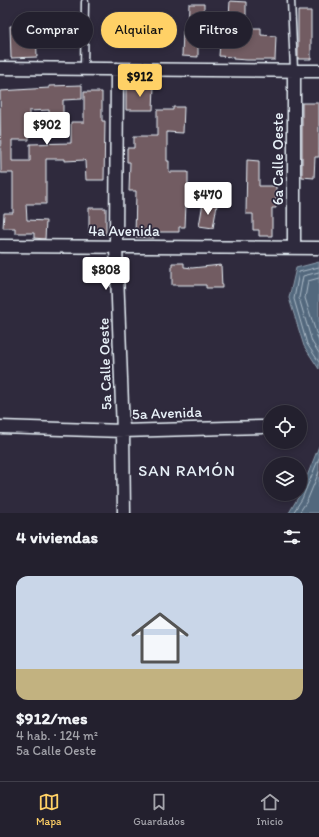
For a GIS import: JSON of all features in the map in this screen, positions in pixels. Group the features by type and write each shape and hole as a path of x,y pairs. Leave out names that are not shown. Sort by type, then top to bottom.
{"street":[{"path":"0,68 319,70"},
{"name":"5a Calle Oeste","path":"117,69 116,247 123,430 124,513"},
{"name":"6a Calle Oeste","path":"294,70 294,248"},
{"name":"4a Avenida","path":"0,246 319,248"},
{"name":"5a Avenida","path":"0,427 123,430 262,427"}],"lane":[{"path":"291,0 294,70"},
{"path":"84,69 86,2"}],"water":[{"path":"319,262 319,369 304,346 289,298 296,268"},
{"path":"319,446 319,513 289,513 296,501 307,501 307,476"}],"building":[{"path":"230,1 246,2 246,12 229,12"},
{"path":"189,4 204,4 204,12 189,12"},
{"path":"298,11 311,11 311,59 298,59"},
{"path":"10,26 12,26 12,48 37,48 37,57 11,58"},
{"path":"252,28 261,28 261,35 276,36 275,60 233,59 233,57 219,56 220,48 252,48"},
{"path":"183,31 185,31 185,48 198,48 198,57 182,56"},
{"path":"82,85 82,99 63,100 63,121 49,121 49,110 29,111 29,140 12,140 12,161 30,161 30,144 71,143 71,122 84,122 84,92 102,92 102,121 105,121 104,180 86,180 84,160 65,161 65,159 46,159 46,204 26,204 27,220 46,221 45,239 34,238 34,233 15,233 15,228 3,228 4,213 13,213 13,173 1,173 0,91 49,88 49,86"},
{"path":"126,86 154,86 153,110 126,110"},
{"path":"302,103 319,103 319,157 315,157 314,178 302,177"},
{"path":"173,107 184,107 183,133 167,132 167,161 169,161 169,172 188,172 188,204 186,204 185,227 179,227 179,232 154,232 154,238 135,237 136,191 129,191 130,162 127,162 127,148 134,148 134,136 157,136 157,110 173,110"},
{"path":"247,160 259,161 259,186 276,186 276,208 272,208 272,236 259,236 259,230 253,230 253,214 246,214"},
{"path":"203,203 217,205 213,228 199,226"},
{"path":"89,208 106,208 106,234 89,234"},
{"path":"172,263 184,263 184,267 192,268 221,265 222,288 206,288 206,285 172,285"}],"district":[{"name":"SAN RAMÓN","path":"187,470"}]}
